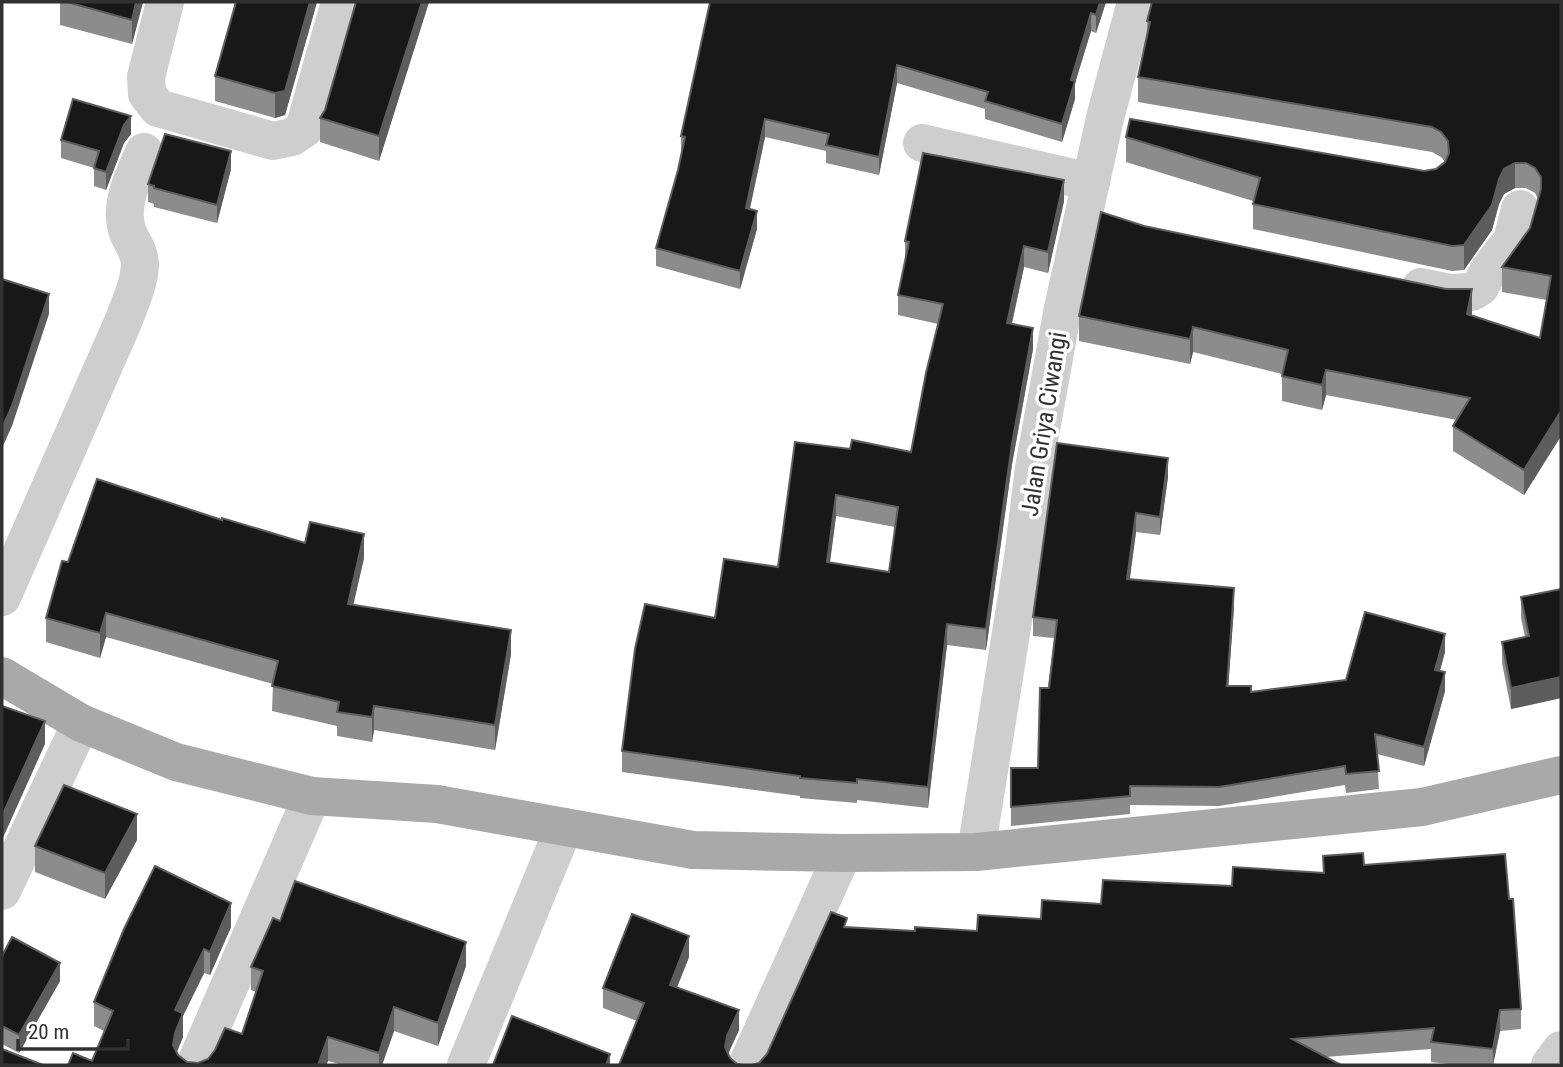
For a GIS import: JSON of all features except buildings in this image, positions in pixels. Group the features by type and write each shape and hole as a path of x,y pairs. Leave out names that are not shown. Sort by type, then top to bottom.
{"main road":[{"path":"2,676 81,723 176,762 312,796 438,804 693,850 976,852 1422,807 1561,775"}],"street":[{"path":"165,2 146,76 147,94 158,108 273,141 292,137 304,129 340,2"},
{"name":"Jalan Griya Ciwangi","path":"976,852 1023,558 1034,468 1063,308 1105,118 1136,2"},
{"path":"1105,118 1145,125"},
{"path":"922,143 1088,195 1124,221"},
{"path":"2,597 123,322 139,278 140,261 127,231 125,218 128,192 144,152"},
{"path":"1382,278 1450,293 1472,292 1480,287 1489,270 1512,240 1520,209"},
{"path":"2,891 81,723"},
{"path":"1522,782 1561,791"},
{"path":"195,1065 312,796"},
{"path":"466,1065 564,827"},
{"path":"747,1065 843,853"},
{"path":"1550,1065 1561,1050"}]}
